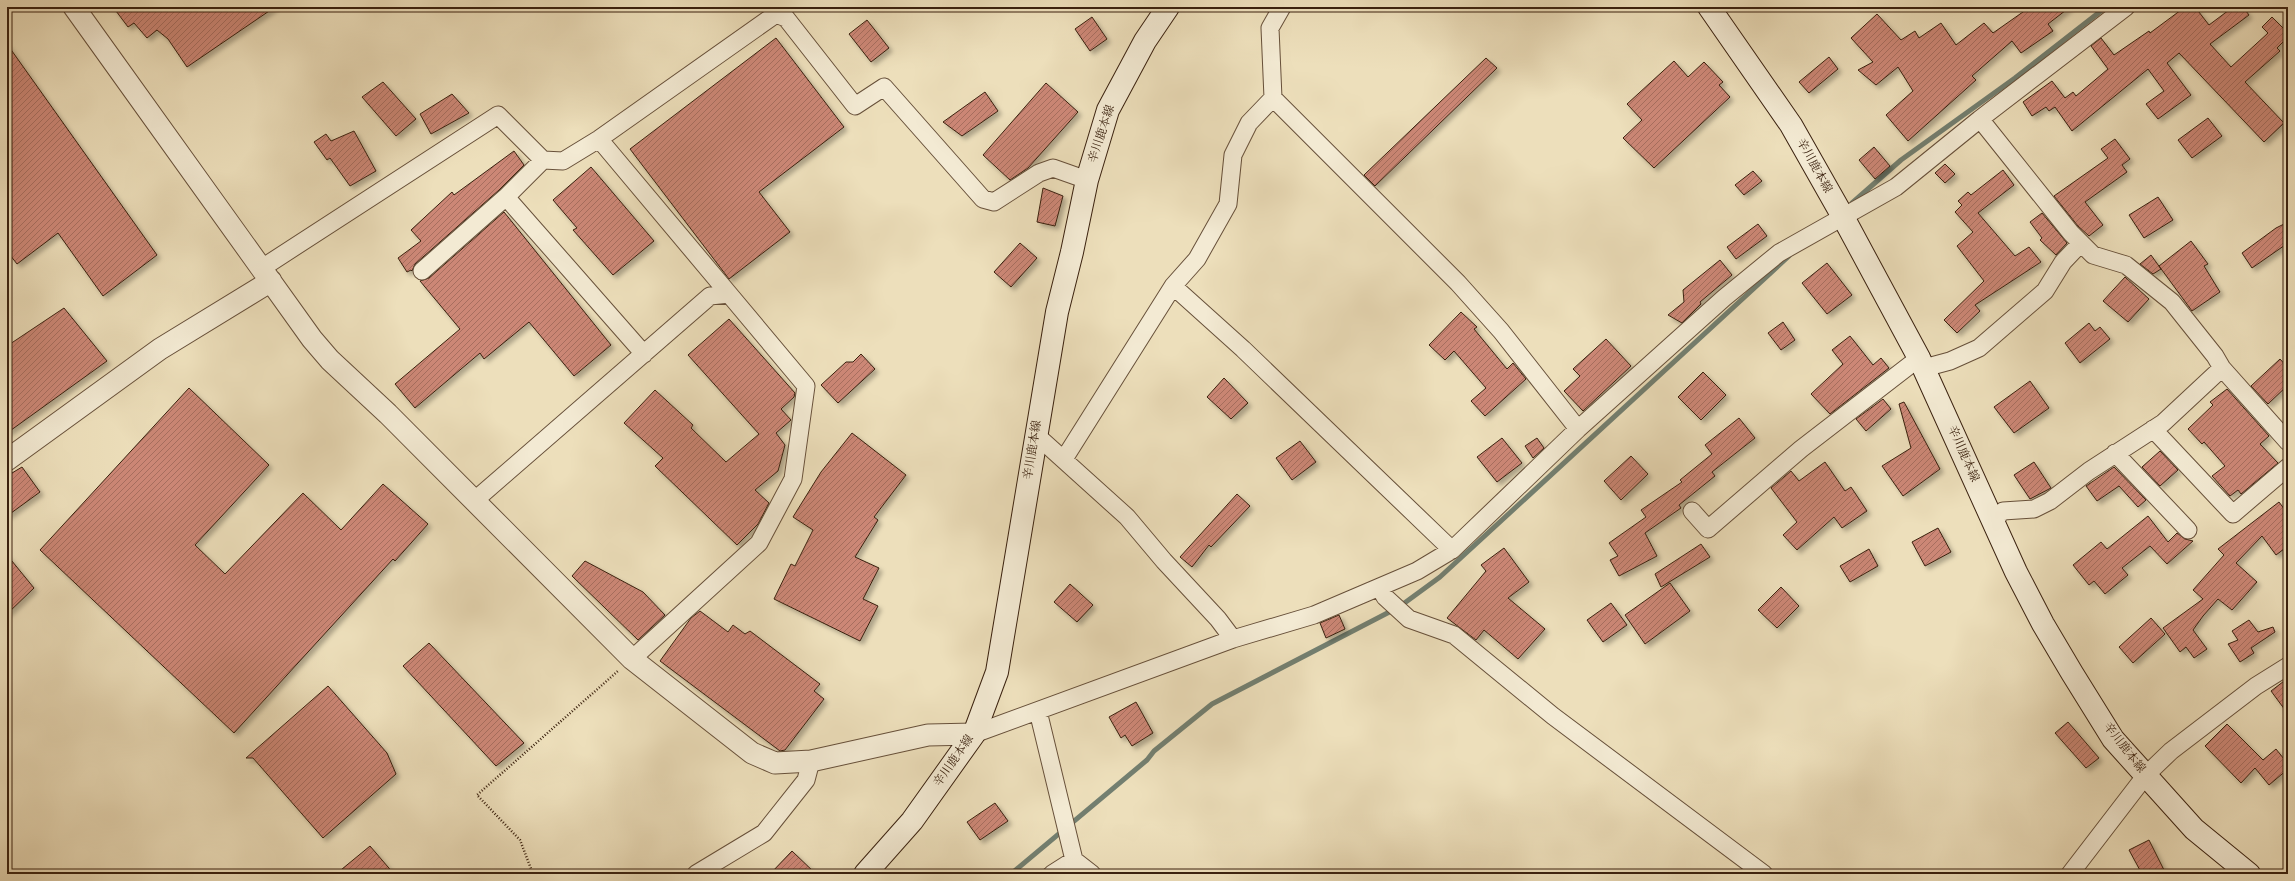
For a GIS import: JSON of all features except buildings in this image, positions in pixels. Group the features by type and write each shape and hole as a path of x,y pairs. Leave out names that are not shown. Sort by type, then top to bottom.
{"main road":[{"name":"辛川鹿本線","path":"865,874 912,821 974,734 997,672 1018,551 1035,434 1057,312 1072,252 1087,180 1108,110 1145,41 1168,7"},
{"name":"辛川鹿本線","path":"1709,7 1791,125 1842,216 1921,363 2042,624 2113,739 2194,829 2249,874"}],"street":[{"path":"74,7 312,339 330,360 388,414 632,659 752,754 775,763 811,761 928,735 974,734 1233,639 1314,615 1417,571 1452,550 1578,429 1724,298 1774,257 1842,216 1896,187 1980,119 2126,7"},
{"path":"1282,7 1270,28 1273,98 1458,283 1501,332 1578,429"},
{"path":"7,460 160,349 498,115 543,160 563,161 599,139 773,10 786,18 855,106 884,87 983,199 994,202 1039,173 1053,168 1087,180"},
{"path":"1064,459 1173,286 1197,259 1228,204 1232,155 1249,124 1273,98"},
{"path":"1980,119 2071,233 2093,254 2126,266 2172,302 2215,356 2222,368 2288,442"},
{"path":"599,139 806,386 793,479 759,543 632,659"},
{"path":"422,271 506,198 543,160"},
{"path":"506,198 644,354"},
{"path":"1692,511 1708,530 1801,449 1921,363 1950,361 1980,348 2045,291 2063,262 2081,243"},
{"path":"1173,286 1243,349 1452,550"},
{"path":"474,501 710,296 729,294"},
{"path":"1993,521 2003,511 2034,510 2050,501 2115,453 2163,423 2222,368"},
{"path":"2153,429 2233,514 2288,467"},
{"path":"1035,434 1127,517 1164,561 1218,619 1233,639"},
{"path":"2115,453 2188,530"},
{"path":"1380,588 1385,597 1409,619 1454,635 1553,716 1764,874"},
{"path":"2070,874 2146,775 2170,751 2256,686 2288,666"},
{"path":"1038,711 1074,860 1092,874"},
{"path":"696,874 764,833 806,780 811,761"},
{"path":"1052,874 1074,860"}],"path":[{"path":"533,874 520,840 477,795 632,659"}],"waterway":[{"path":"1852,203 1901,160 2015,78 2106,7"},
{"path":"1011,874 1147,760 1154,751 1212,704 1399,607 1440,577 1789,256"}]}
